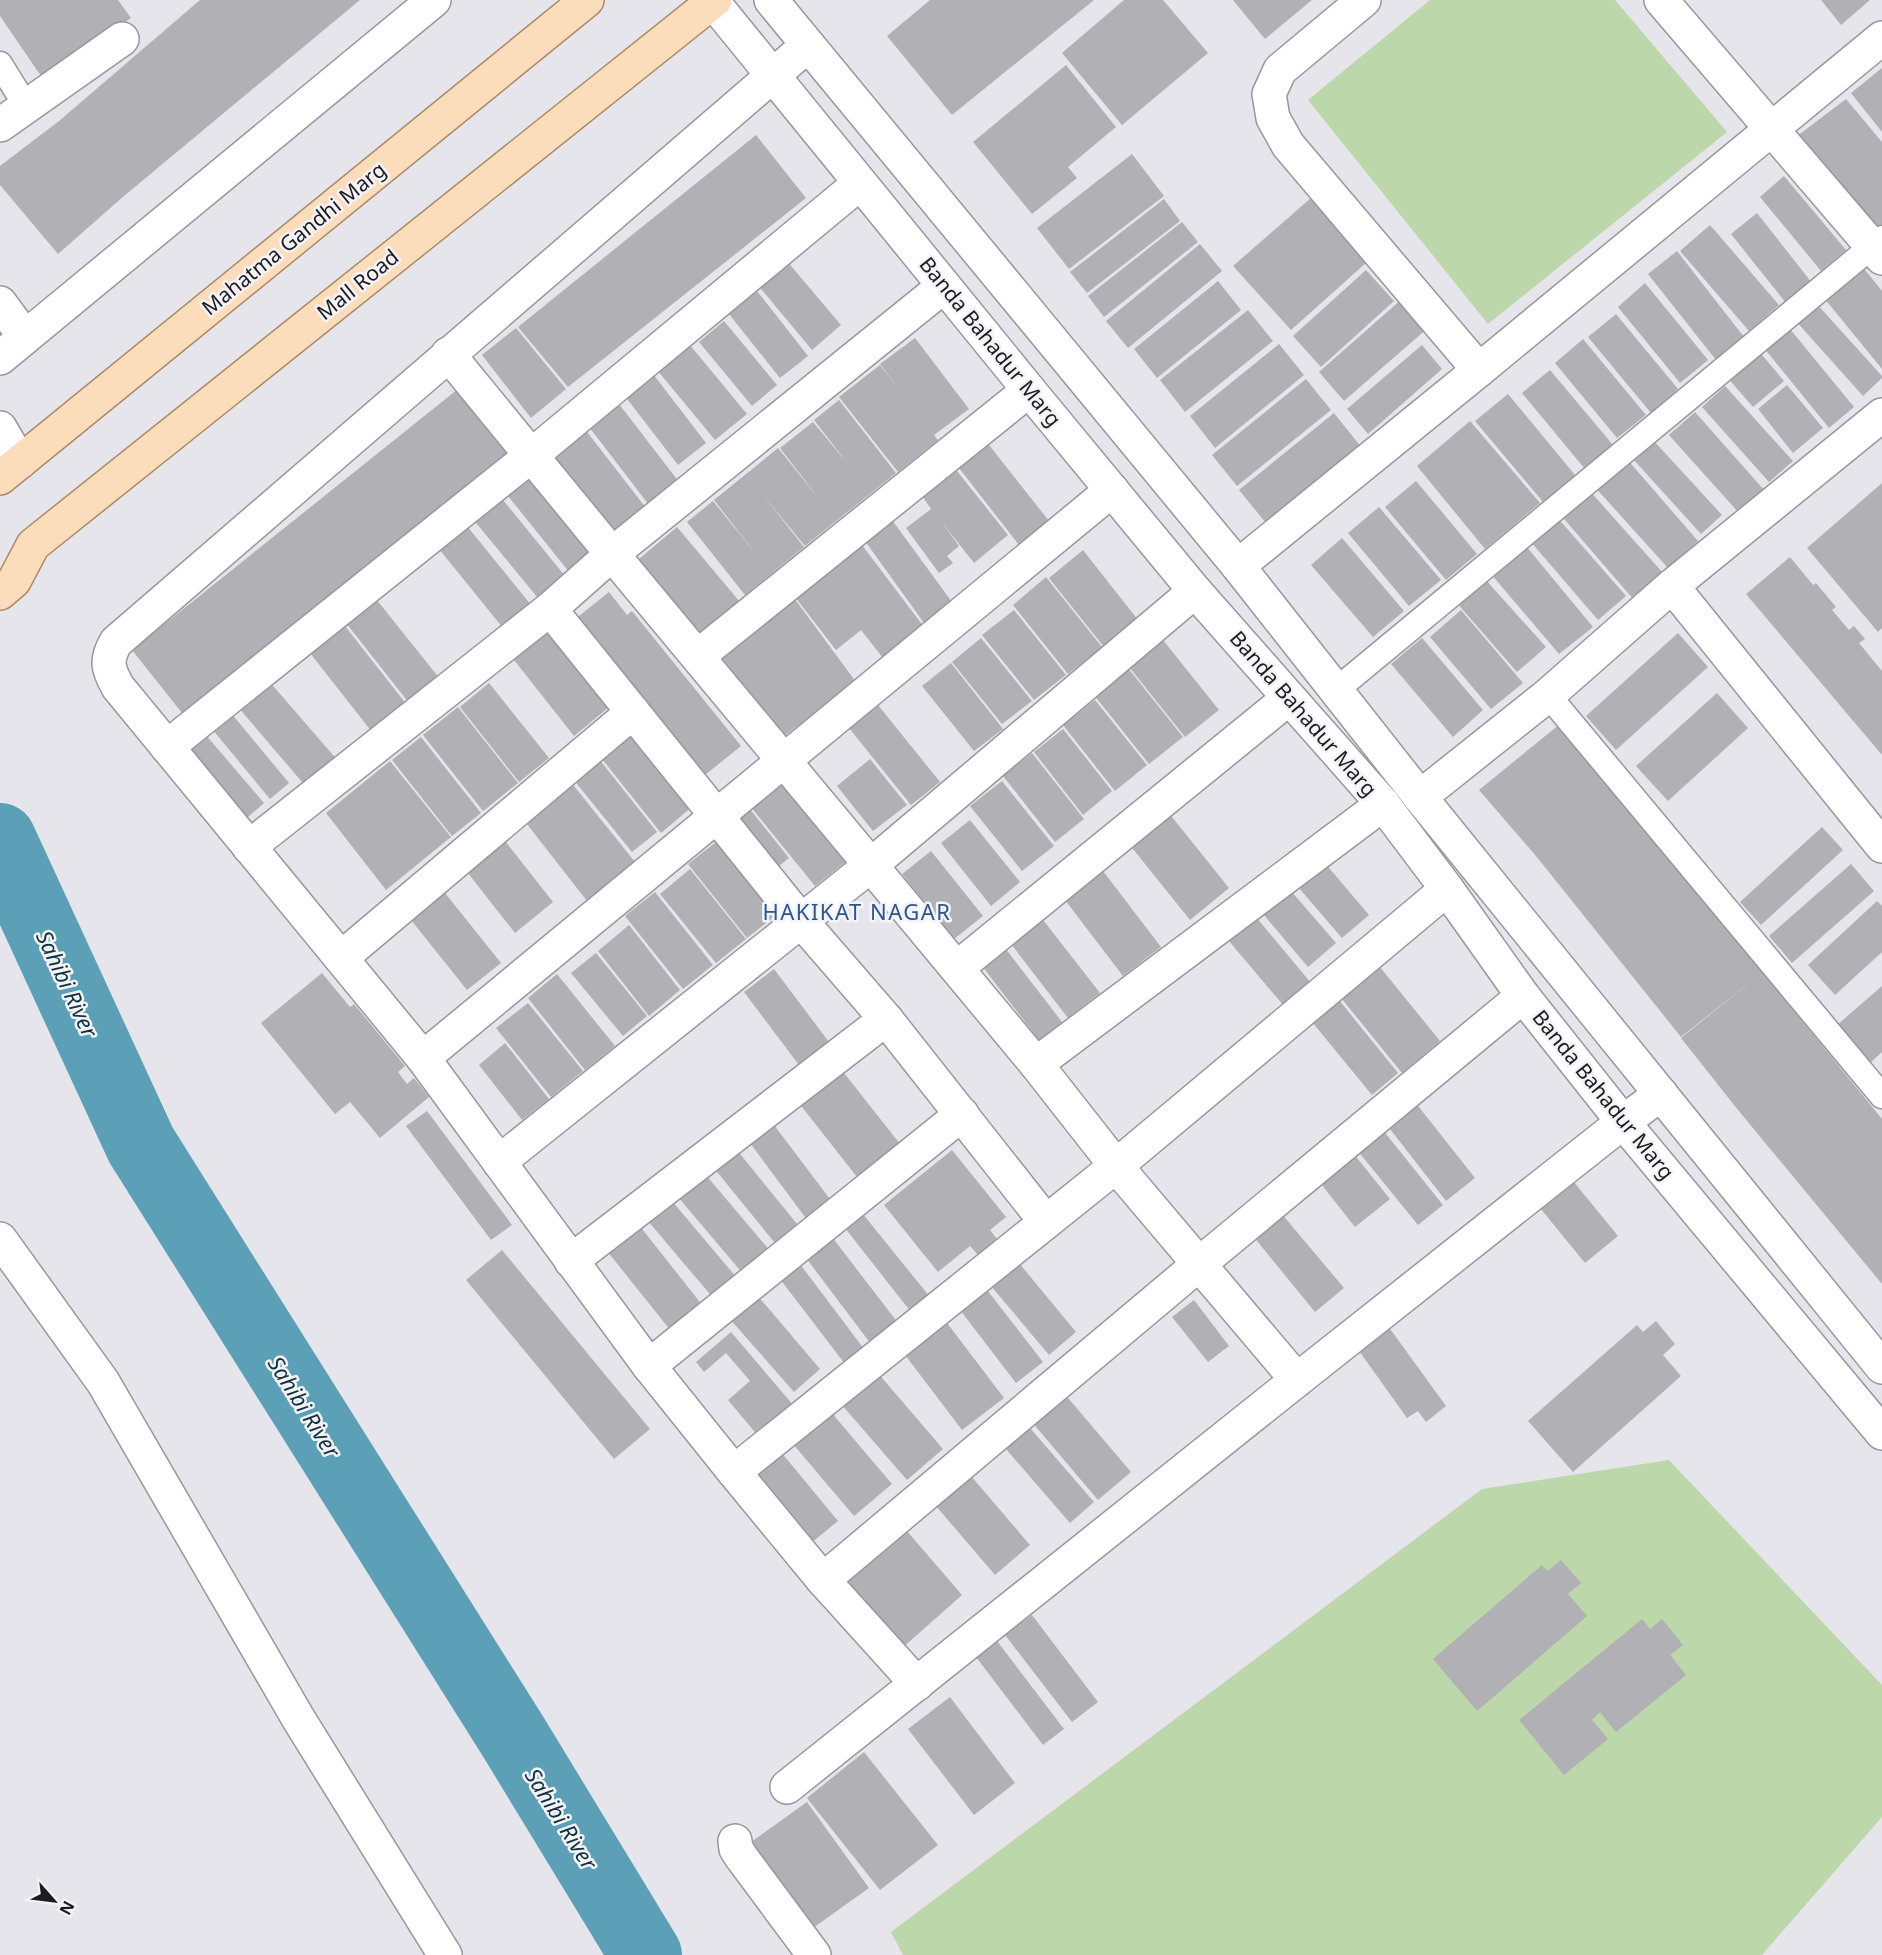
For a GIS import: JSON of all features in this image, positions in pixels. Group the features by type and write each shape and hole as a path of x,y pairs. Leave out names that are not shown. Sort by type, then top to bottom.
{"main road":[{"name":"Mahatma Gandhi Marg","path":"10,470 587,0"},
{"name":"Mall Road","path":"7,587 33,545 714,1"}],"street":[{"path":"0,358 434,0"},
{"name":"Banda Bahadur Marg","path":"771,0 1238,566 1420,797 1882,1367"},
{"path":"1364,0 1280,70 1269,94 1273,118 1287,145 1479,370"},
{"path":"1661,0 1771,130 1879,248"},
{"name":"Banda Bahadur Marg","path":"714,1 860,183 1195,591 1383,804 1523,996 1623,1122 1882,1433"},
{"path":"1238,566 1882,38"},
{"path":"0,125 122,39"},
{"path":"808,45 116,642 109,654 108,670 118,687 423,1058 571,1261 734,1472 823,1580 917,1684"},
{"path":"167,747 532,454 860,183"},
{"path":"249,847 550,609 612,554 944,285"},
{"path":"0,303 25,337"},
{"path":"448,354 1036,1064 1116,1166 1297,1380"},
{"path":"698,656 1029,390"},
{"path":"1420,797 1548,695 1672,586 1882,415"},
{"path":"0,428 10,470"},
{"path":"423,1058 1112,490"},
{"path":"1672,586 1882,846"},
{"path":"499,1162 872,865 1195,591"},
{"path":"550,609 802,922 886,1019 1046,1222"},
{"path":"957,968 1290,698"},
{"path":"341,958 633,712"},
{"path":"1036,1064 1383,804"},
{"path":"734,1472 1116,1166 1447,889"},
{"path":"823,1580 1523,996"},
{"path":"571,1261 886,1019"},
{"path":"787,1787 1297,1380 1661,1094"},
{"path":"650,1366 962,1114"},
{"path":"0,1239 104,1382 298,1718 445,1955"},
{"path":"735,1841 736,1849 742,1858 813,1955"}],"lane":[{"path":"0,64 26,106"},
{"path":"1335,691 1879,248"},
{"path":"1548,695 1882,1096"}],"green space":[{"path":"1430,0 1615,0 1727,132 1488,324 1308,100"},
{"path":"1669,1460 1882,1685 1882,1817 1762,1955 903,1955 891,1932 1482,1489"}],"building":[{"path":"0,0 118,0 131,18 43,79 0,16"},
{"path":"200,0 360,0 124,196 58,254 0,185 0,166 59,121"},
{"path":"930,0 1094,0 952,115 887,36"},
{"path":"1124,0 1163,0 1208,53 1122,125 1062,53"},
{"path":"1233,0 1312,0 1265,39"},
{"path":"1821,0 1870,0 1841,25"},
{"path":"1066,65 1116,127 1068,167 1077,178 1032,214 973,142"},
{"path":"1882,68 1882,132 1851,93"},
{"path":"1846,99 1882,142 1882,228 1875,234 1792,140"},
{"path":"756,135 806,198 568,387 518,327"},
{"path":"1132,154 1164,196 1069,269 1037,228"},
{"path":"1784,176 1846,250 1821,271 1760,197"},
{"path":"1320,190 1376,254 1291,330 1233,266"},
{"path":"1164,199 1180,221 1087,293 1070,272"},
{"path":"1757,213 1812,283 1786,303 1731,234"},
{"path":"1182,222 1198,242 1104,317 1088,296"},
{"path":"1710,225 1779,305 1749,331 1680,251"},
{"path":"1200,244 1222,271 1128,348 1106,321"},
{"path":"1677,251 1744,337 1716,360 1648,274"},
{"path":"786,260 841,325 812,350 757,284"},
{"path":"1862,266 1882,291 1882,369 1824,298"},
{"path":"1366,270 1394,301 1321,367 1293,336"},
{"path":"1218,281 1241,310 1157,378 1134,349"},
{"path":"1645,283 1708,360 1680,383 1618,307"},
{"path":"757,291 808,356 780,378 729,314"},
{"path":"1403,298 1429,327 1344,401 1319,372"},
{"path":"1815,302 1882,376 1863,396 1795,320"},
{"path":"1248,310 1273,341 1185,412 1160,380"},
{"path":"1616,314 1678,389 1651,413 1588,337"},
{"path":"724,321 777,385 752,406 699,342"},
{"path":"516,328 566,389 531,418 482,355"},
{"path":"1790,329 1854,407 1829,428 1764,348"},
{"path":"915,338 969,409 934,435 938,440 898,472 839,397 880,365 901,391 880,364"},
{"path":"685,339 747,414 715,440 653,365"},
{"path":"1583,339 1646,415 1617,438 1555,363"},
{"path":"1279,344 1304,375 1215,448 1190,416"},
{"path":"1422,345 1442,369 1368,434 1347,409"},
{"path":"1757,349 1784,381 1753,407 1726,376"},
{"path":"650,370 706,443 678,465 621,391"},
{"path":"1550,370 1613,445 1585,469 1522,393"},
{"path":"1306,379 1331,410 1237,486 1212,455"},
{"path":"463,385 513,448 182,713 132,650"},
{"path":"1787,385 1823,428 1793,453 1758,409"},
{"path":"1725,386 1793,461 1769,482 1702,407"},
{"path":"1508,394 1575,475 1543,502 1475,421"},
{"path":"616,400 679,482 649,505 586,423"},
{"path":"839,400 896,473 805,546 762,494 804,547 745,595 687,522 713,501 756,554 714,500 778,448 820,500 780,448 813,422 848,464 814,420"},
{"path":"1695,412 1764,490 1739,513 1669,435"},
{"path":"1334,413 1361,447 1266,523 1239,490"},
{"path":"1470,421 1540,503 1485,549 1417,466"},
{"path":"584,428 646,508 614,534 551,453"},
{"path":"1653,440 1722,515 1701,534 1633,459"},
{"path":"989,445 1049,521 1019,545 959,468"},
{"path":"1626,458 1698,541 1668,568 1593,485"},
{"path":"534,467 597,549 570,573 504,491"},
{"path":"957,471 1008,535 974,563 941,521 959,546 947,556 953,563 939,573 906,528 931,509 923,497"},
{"path":"1416,481 1477,554 1446,580 1385,507"},
{"path":"1882,483 1882,628 1878,632 1807,548"},
{"path":"1588,489 1663,573 1634,600 1559,513"},
{"path":"499,495 565,576 538,598 472,518"},
{"path":"1379,507 1441,580 1409,606 1348,533"},
{"path":"1556,516 1626,596 1598,620 1530,541"},
{"path":"892,520 952,602 924,623 865,541"},
{"path":"467,526 531,605 503,628 439,549"},
{"path":"677,527 740,602 701,634 639,559"},
{"path":"1342,538 1404,611 1373,637 1311,565"},
{"path":"862,545 924,627 883,658 861,630 836,650 795,597"},
{"path":"1526,546 1593,627 1559,654 1491,574"},
{"path":"1083,550 1138,620 1104,647 1049,578"},
{"path":"1790,557 1813,585 1816,583 1836,607 1832,610 1849,630 1854,626 1865,639 1859,643 1882,671 1882,755 1746,594"},
{"path":"1046,577 1102,647 1068,674 1013,605"},
{"path":"1484,578 1546,647 1517,672 1456,602"},
{"path":"609,592 627,615 632,611 741,746 695,783 569,624"},
{"path":"794,598 856,682 780,739 717,655"},
{"path":"376,599 440,679 409,703 346,623"},
{"path":"1014,610 1066,675 1034,700 982,635"},
{"path":"1461,610 1523,683 1491,709 1430,637"},
{"path":"345,626 407,705 372,732 310,653"},
{"path":"554,628 614,703 574,736 514,660"},
{"path":"1678,633 1708,667 1616,750 1586,716"},
{"path":"981,638 1032,701 1002,724 952,662"},
{"path":"1422,638 1483,710 1453,737 1391,664"},
{"path":"1163,640 1219,710 1185,737 1130,668"},
{"path":"951,663 1003,729 974,751 922,686"},
{"path":"1128,668 1183,737 1149,764 1094,695"},
{"path":"268,680 339,762 308,789 238,707"},
{"path":"489,683 549,758 519,782 460,707"},
{"path":"1717,693 1748,728 1668,801 1636,766"},
{"path":"1095,700 1147,765 1115,791 1063,725"},
{"path":"878,705 940,782 911,805 849,728"},
{"path":"458,707 518,783 483,811 423,735"},
{"path":"231,713 289,783 270,799 212,729"},
{"path":"1560,724 1882,1119 1882,1284 1681,1038 1760,974 1681,1037 1536,856 1479,790"},
{"path":"641,728 699,801 661,833 602,759"},
{"path":"1063,729 1112,791 1083,815 1034,752"},
{"path":"205,734 264,803 240,824 180,754"},
{"path":"421,737 481,813 452,836 392,760"},
{"path":"1032,753 1084,819 1055,842 1003,776"},
{"path":"599,759 657,832 632,852 573,779"},
{"path":"870,759 907,805 873,831 837,786"},
{"path":"390,761 451,837 386,890 326,813"},
{"path":"783,780 848,860 815,886 750,806"},
{"path":"570,781 635,862 587,901 523,819"},
{"path":"1002,781 1054,846 1022,871 970,806"},
{"path":"749,808 789,858 768,875 728,825"},
{"path":"1168,812 1229,888 1190,920 1129,844"},
{"path":"970,820 1020,882 991,906 941,843"},
{"path":"1822,827 1843,850 1761,925 1740,902"},
{"path":"502,837 553,902 515,933 464,868"},
{"path":"716,842 775,916 747,938 688,864"},
{"path":"931,851 983,916 954,939 902,874"},
{"path":"1319,856 1369,915 1342,938 1292,880"},
{"path":"1851,864 1874,891 1792,963 1769,936"},
{"path":"690,869 746,939 716,963 660,894"},
{"path":"1103,871 1161,947 1123,976 1065,900"},
{"path":"1285,884 1336,943 1308,967 1258,908"},
{"path":"441,888 501,963 467,990 407,915"},
{"path":"655,892 713,965 683,989 625,916"},
{"path":"1877,901 1882,906 1882,952 1835,995 1808,965"},
{"path":"1251,911 1316,989 1289,1012 1223,934"},
{"path":"1040,916 1100,993 1068,1018 1008,940"},
{"path":"629,925 680,990 649,1016 598,951"},
{"path":"1002,944 1062,1022 1039,1040 979,962"},
{"path":"596,953 647,1016 623,1036 571,973"},
{"path":"1375,961 1440,1041 1402,1073 1337,993"},
{"path":"774,969 832,1046 802,1069 744,992"},
{"path":"322,973 350,1007 354,1004 405,1066 398,1072 407,1084 414,1078 429,1097 380,1138 350,1102 335,1114 261,1023"},
{"path":"557,974 615,1046 585,1070 528,998"},
{"path":"1882,986 1882,1052 1869,1064 1836,1026"},
{"path":"1335,995 1398,1073 1372,1095 1308,1017"},
{"path":"528,1003 583,1071 551,1097 496,1028"},
{"path":"505,1043 549,1099 522,1120 479,1065"},
{"path":"837,1064 900,1144 857,1177 795,1098"},
{"path":"1411,1097 1475,1178 1446,1201 1383,1120"},
{"path":"427,1111 512,1225 491,1240 406,1126"},
{"path":"771,1121 836,1207 811,1225 747,1139"},
{"path":"1378,1124 1443,1205 1418,1225 1353,1145"},
{"path":"1349,1148 1390,1199 1355,1227 1314,1175"},
{"path":"736,1149 802,1230 779,1248 713,1167"},
{"path":"952,1150 1006,1217 990,1230 997,1239 978,1255 970,1246 938,1272 884,1205"},
{"path":"705,1174 771,1252 744,1275 678,1197"},
{"path":"1569,1176 1618,1236 1585,1263 1536,1203"},
{"path":"672,1201 737,1278 714,1299 648,1221"},
{"path":"1276,1207 1344,1288 1315,1312 1248,1230"},
{"path":"862,1213 930,1297 911,1312 845,1228"},
{"path":"639,1225 703,1306 671,1331 607,1251"},
{"path":"832,1237 898,1323 871,1344 806,1258"},
{"path":"502,1250 650,1429 614,1459 466,1280"},
{"path":"1019,1263 1076,1332 1049,1355 991,1286"},
{"path":"800,1264 864,1349 845,1364 780,1279"},
{"path":"984,1286 1043,1362 1016,1383 957,1306"},
{"path":"757,1295 820,1369 794,1392 729,1318"},
{"path":"1194,1300 1229,1346 1208,1362 1172,1317"},
{"path":"941,1315 1004,1398 962,1430 899,1347"},
{"path":"1656,1321 1675,1344 1663,1355 1681,1376 1573,1472 1528,1421 1637,1325 1643,1332"},
{"path":"1388,1326 1446,1406 1426,1422 1418,1411 1407,1418 1357,1348"},
{"path":"731,1332 800,1413 764,1443 728,1400 750,1381 726,1353 704,1372 696,1362"},
{"path":"871,1365 943,1449 907,1480 835,1397"},
{"path":"1063,1392 1131,1472 1098,1500 1031,1421"},
{"path":"825,1405 892,1484 854,1516 787,1437"},
{"path":"1030,1428 1094,1502 1070,1523 1006,1449"},
{"path":"776,1446 838,1521 804,1549 743,1474"},
{"path":"971,1476 1030,1545 995,1575 936,1506"},
{"path":"900,1523 962,1595 900,1650 838,1577"},
{"path":"1561,1560 1581,1583 1568,1594 1587,1616 1477,1711 1433,1659 1542,1565 1548,1571"},
{"path":"1032,1615 1098,1702 1072,1722 1005,1635"},
{"path":"1642,1619 1650,1629 1662,1619 1683,1645 1670,1655 1686,1675 1616,1732 1600,1712 1592,1720 1608,1739 1564,1775 1519,1720"},
{"path":"997,1641 1064,1729 1043,1745 976,1657"},
{"path":"950,1697 1015,1783 974,1815 908,1729"},
{"path":"864,1752 938,1845 880,1890 807,1798"},
{"path":"807,1802 869,1888 806,1933 744,1847"}],"waterway":[{"name":"Sahibi River","path":"0,839 141,1145 514,1738 646,1955"}],"district":[{"name":"HAKIKAT NAGAR","path":"857,912"}]}
